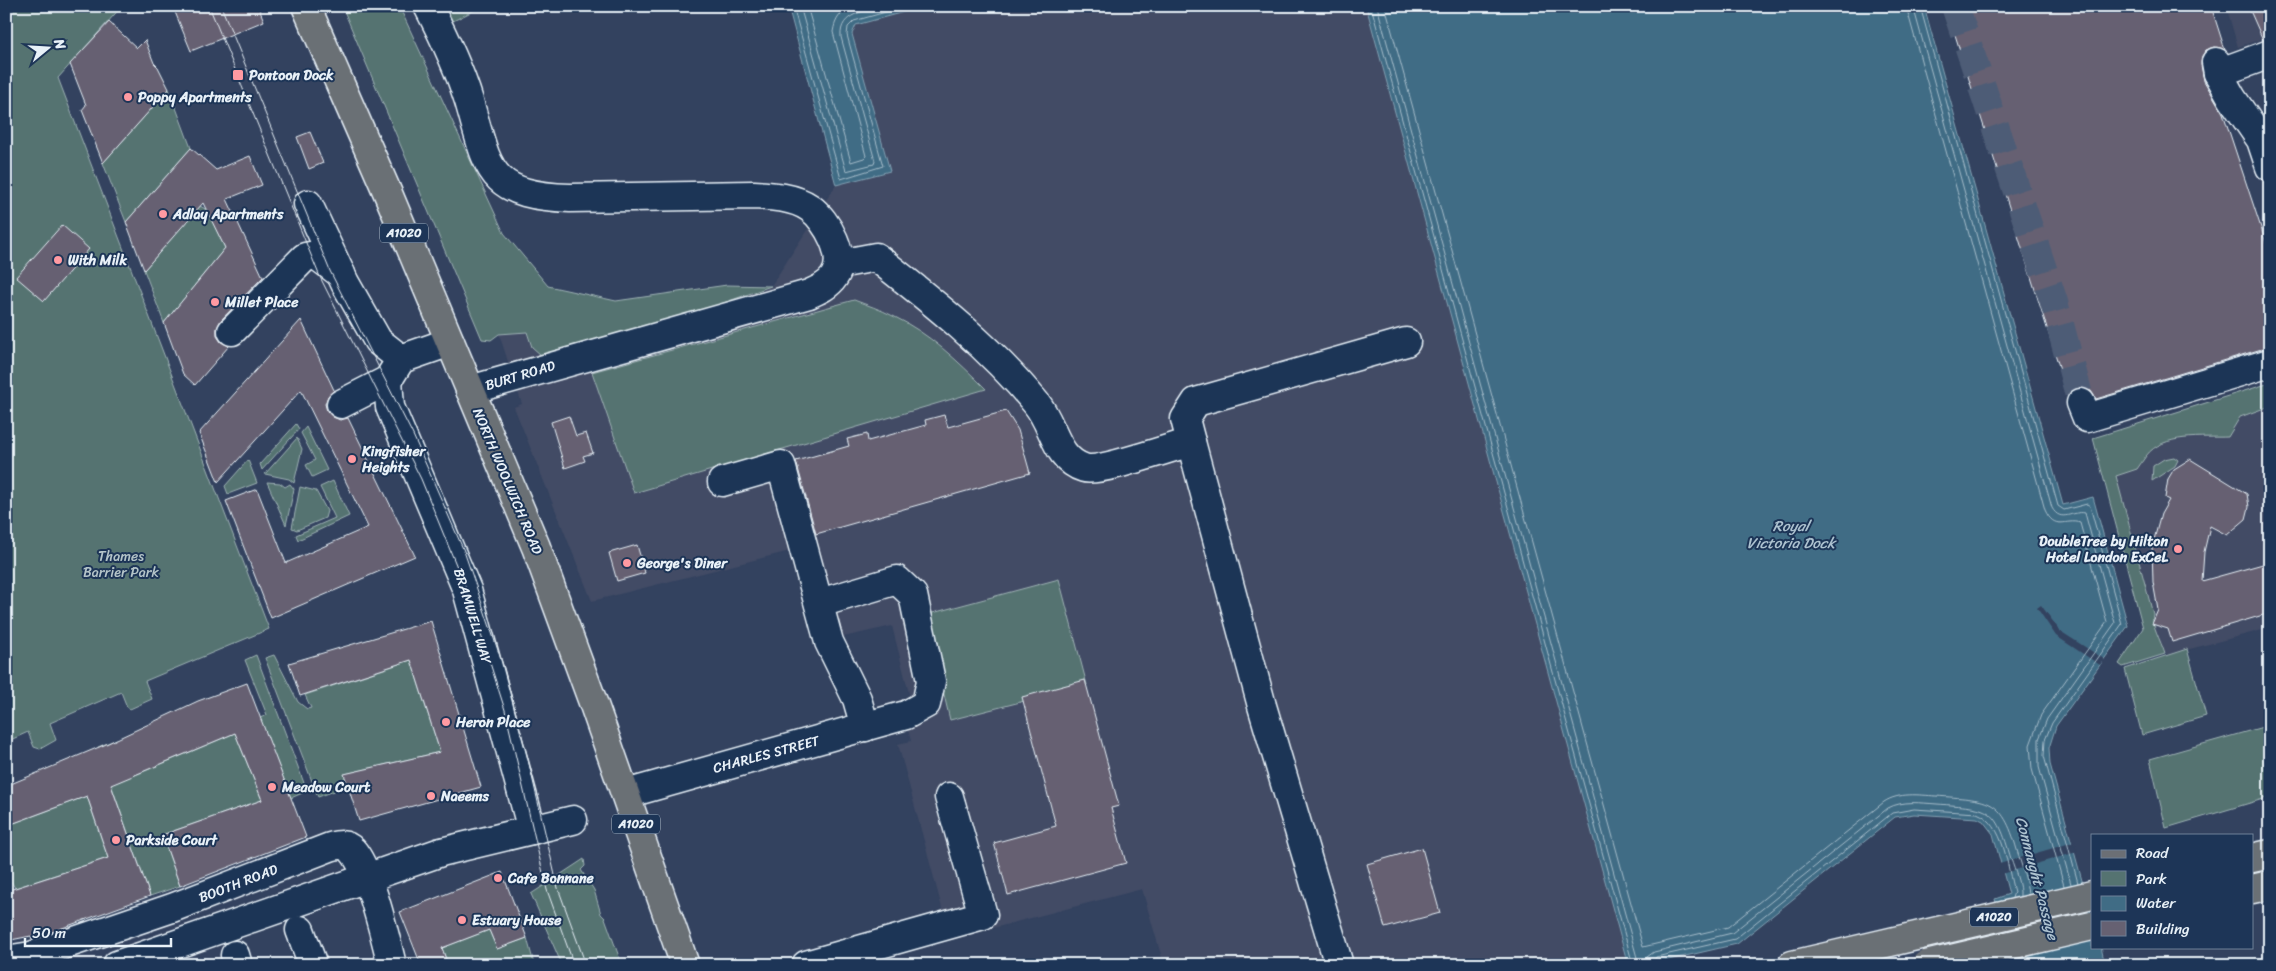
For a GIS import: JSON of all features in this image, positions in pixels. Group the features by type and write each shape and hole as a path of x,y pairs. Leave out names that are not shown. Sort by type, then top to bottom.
{"main road":[{"name":"NORTH WOOLWICH ROAD","path":"306,6 389,196 536,547 626,794 685,965"},
{"path":"2254,858 2270,854"},
{"path":"2254,889 2270,885"},
{"name":"A1020","path":"1792,965 2091,894"},
{"name":"A1020","path":"1926,965 2091,926"}],"street":[{"path":"428,6 468,99 485,158 492,170 510,186 530,194 554,198 753,195 798,201 811,208 820,217 833,240 839,264 876,257 934,302 989,351 1038,405 1053,436 1069,461 1086,469 1111,465 1191,442"},
{"path":"2270,54 2217,67 2232,98 2261,140 2270,167"},
{"path":"308,204 341,274 394,370"},
{"path":"232,331 305,257 316,255 341,274"},
{"name":"BURT ROAD","path":"470,390 569,360 600,354 809,294 828,284 834,277 839,264"},
{"path":"341,404 394,370 450,342"},
{"path":"1339,965 1262,706 1185,418 1196,402 1406,342"},
{"path":"2081,403 2087,418 2270,363"},
{"name":"BRAMWELL WAY","path":"394,370 390,407 467,590 523,831"},
{"path":"722,482 781,465 820,603 829,642 857,699 865,727"},
{"name":"CHARLES STREET","path":"626,794 906,715 926,704 931,680 913,595 897,580 820,603"},
{"path":"806,965 983,915 949,797"},
{"path":"116,965 367,880 441,852 573,820"},
{"name":"BOOTH ROAD","path":"6,960 31,956 170,900 342,844 351,849 367,880 384,962"},
{"path":"300,930 313,965"}],"shaded area":[{"path":"926,6 1366,6 1628,965 1164,965 1142,889 852,965 775,965 945,919 898,744 911,741 900,700 910,697 892,626 839,638 790,551 592,601 514,407 522,404 499,334 527,332 532,347 698,312 771,286 836,185 890,171 852,34 853,29 856,25"},
{"path":"2226,6 2270,6 2270,36 2238,47"},
{"path":"2270,389 2270,628 2167,655 2147,624 2112,471 2130,451"}],"green space":[{"name":"Thames Barrier Park","path":"6,6 122,6 58,78 269,629 145,681 152,699 130,709 127,707 121,692 50,723 56,740 40,749 34,747 28,732 6,742"},
{"path":"342,6 399,6 504,233 548,286 616,301 727,285 771,286 698,312 541,355 532,347 527,332 499,334 491,340 482,339"},
{"path":"433,6 483,6 443,26"},
{"path":"169,89 191,148 126,222 103,163"},
{"path":"200,206 207,210 225,248 164,323 144,270"},
{"path":"854,300 906,323 931,339 986,389 634,493 592,372"},
{"path":"2270,383 2270,406 2240,417 2228,437 2184,438 2162,443 2146,456 2137,469 2116,476 2153,614 2153,622 2165,654 2123,667 2119,664 2143,628 2093,438"},
{"path":"296,424 299,429 262,470 260,464"},
{"path":"306,427 327,470 312,477 306,465 315,460 301,433"},
{"path":"297,438 302,449 294,483 289,479 265,474"},
{"path":"2174,457 2178,460 2175,466 2152,481 2153,466 2164,459"},
{"path":"248,460 257,483 228,494 225,486"},
{"path":"333,481 349,516 298,540 296,535 335,518 320,487"},
{"path":"267,482 280,483 285,487 290,484 294,489 286,525"},
{"path":"300,487 316,491 327,511 325,518 297,530 292,528"},
{"path":"1059,579 1087,685 950,720 925,615"},
{"path":"2187,649 2206,716 2142,735 2125,669"},
{"path":"256,655 307,791 291,798 260,718 267,715 245,660"},
{"path":"274,655 298,702 307,709 311,708 305,695 411,660 440,752 345,774 348,786 318,797 265,658"},
{"path":"2270,725 2270,797 2166,828 2150,759"},
{"path":"235,733 262,800 162,835 180,886 150,896 98,747 117,739 133,776"},
{"path":"87,796 108,858 15,888 6,873 6,826"},
{"path":"584,859 585,866 581,870 594,890 601,914 605,918 622,965 562,965 531,894"},
{"path":"489,930 497,949 527,938 534,964 448,965 442,948"}],"water":[{"path":"788,6 926,6 856,25 852,34 890,171 836,185"},
{"name":"Royal Victoria Dock","path":"1366,6 1924,6 2063,505 2093,497 2128,626 2056,726 2049,748 2050,764 2091,913 2091,948 2101,948 2105,965 2013,965 1995,899 2009,894 1993,834 1983,821 1977,818 1914,814 1895,817 1737,944 1647,965 1628,965"}],"pier":[{"path":"2041,605 2060,631 2104,659 2100,665 2056,636 2037,608"},
{"path":"2074,842 2077,852 2001,874 1999,864"}],"building":[{"path":"190,6 258,6 264,21 191,51 175,12"},
{"path":"1946,6 2211,6 2225,50 2214,47 2206,50 2202,56 2201,65 2204,81 2223,113 2270,255 2270,321 2265,348 2096,399 2091,391 2084,388 2075,389 2068,395"},
{"path":"2248,6 2270,6 2270,39 2263,40"},
{"name":"Poppy Apartments","path":"109,22 137,48 145,40 154,63 169,89 103,163 82,110 86,105 70,64"},
{"path":"310,132 323,163 309,169 297,137"},
{"path":"191,148 216,170 250,156 262,185 227,199 263,277 221,320 217,328 217,336 221,342 229,346 195,385 183,374 164,323 225,248 203,203 144,270 126,222"},
{"path":"62,225 89,249 44,301 16,277"},
{"name":"Kingfisher Heights","path":"301,320 334,390 328,396 325,404 327,411 333,417 340,420 348,418 415,556 271,618 226,501 257,489 286,563 368,527 301,390 218,482 199,433"},
{"path":"1006,411 1018,430 1030,473 816,534 796,461 849,446 847,439 867,434 868,441 926,425 925,420 944,415 948,427"},
{"path":"569,416 576,436 586,433 593,453 583,456 585,461 565,468 551,422"},
{"name":"DoubleTree by Hilton Hotel London ExCeL","path":"2190,459 2247,494 2249,507 2246,519 2227,535 2210,526 2204,552 2202,581 2270,562 2270,613 2172,642 2168,629 2152,624 2158,610 2153,582 2152,547 2161,514 2169,500 2165,498 2168,479 2174,469"},
{"name":"George's Diner","path":"637,545 645,573 617,581 609,553"},
{"name":"Heron Place","path":"431,621 481,787 359,821 344,774 440,752 411,660 300,696 289,663"},
{"path":"1085,680 1119,806 1111,808 1126,863 1008,895 994,843 1056,826 1022,697"},
{"path":"247,683 306,837 180,886 162,835 262,800 235,733 111,785 150,896 32,939 31,936 6,941 6,891 108,858 87,796 6,826 6,786 104,745 198,701"},
{"path":"1422,848 1440,913 1385,928 1367,864"},
{"name":"Estuary House","path":"502,872 527,938 497,949 489,930 442,948 448,965 421,965 400,912"}],"tunnel":[{"path":"1955,6 2054,302 2081,403"}],"tram line":[{"path":"209,6 320,277 421,479 468,594 505,710 547,890 574,965"},
{"path":"221,6 330,271 413,435 464,551 504,668 527,755 558,888 586,965"}],"place":[{"name":"Pontoon Dock","path":"238,75"},
{"name":"Poppy Apartments","path":"128,97"},
{"name":"Adlay Apartments","path":"163,214"},
{"name":"With Milk","path":"58,260"},
{"name":"Millet Place","path":"215,302"},
{"name":"Kingfisher Heights","path":"352,459"},
{"name":"DoubleTree by Hilton Hotel London ExCeL","path":"2178,549"},
{"name":"George's Diner","path":"627,563"},
{"name":"Heron Place","path":"446,722"},
{"name":"Meadow Court","path":"272,787"},
{"name":"Naeems","path":"431,796"},
{"name":"Parkside Court","path":"116,840"},
{"name":"Cafe Bonnane","path":"498,878"},
{"name":"Estuary House","path":"462,920"}],"water label":[{"name":"Connaught Passage","path":"2037,878"}]}
